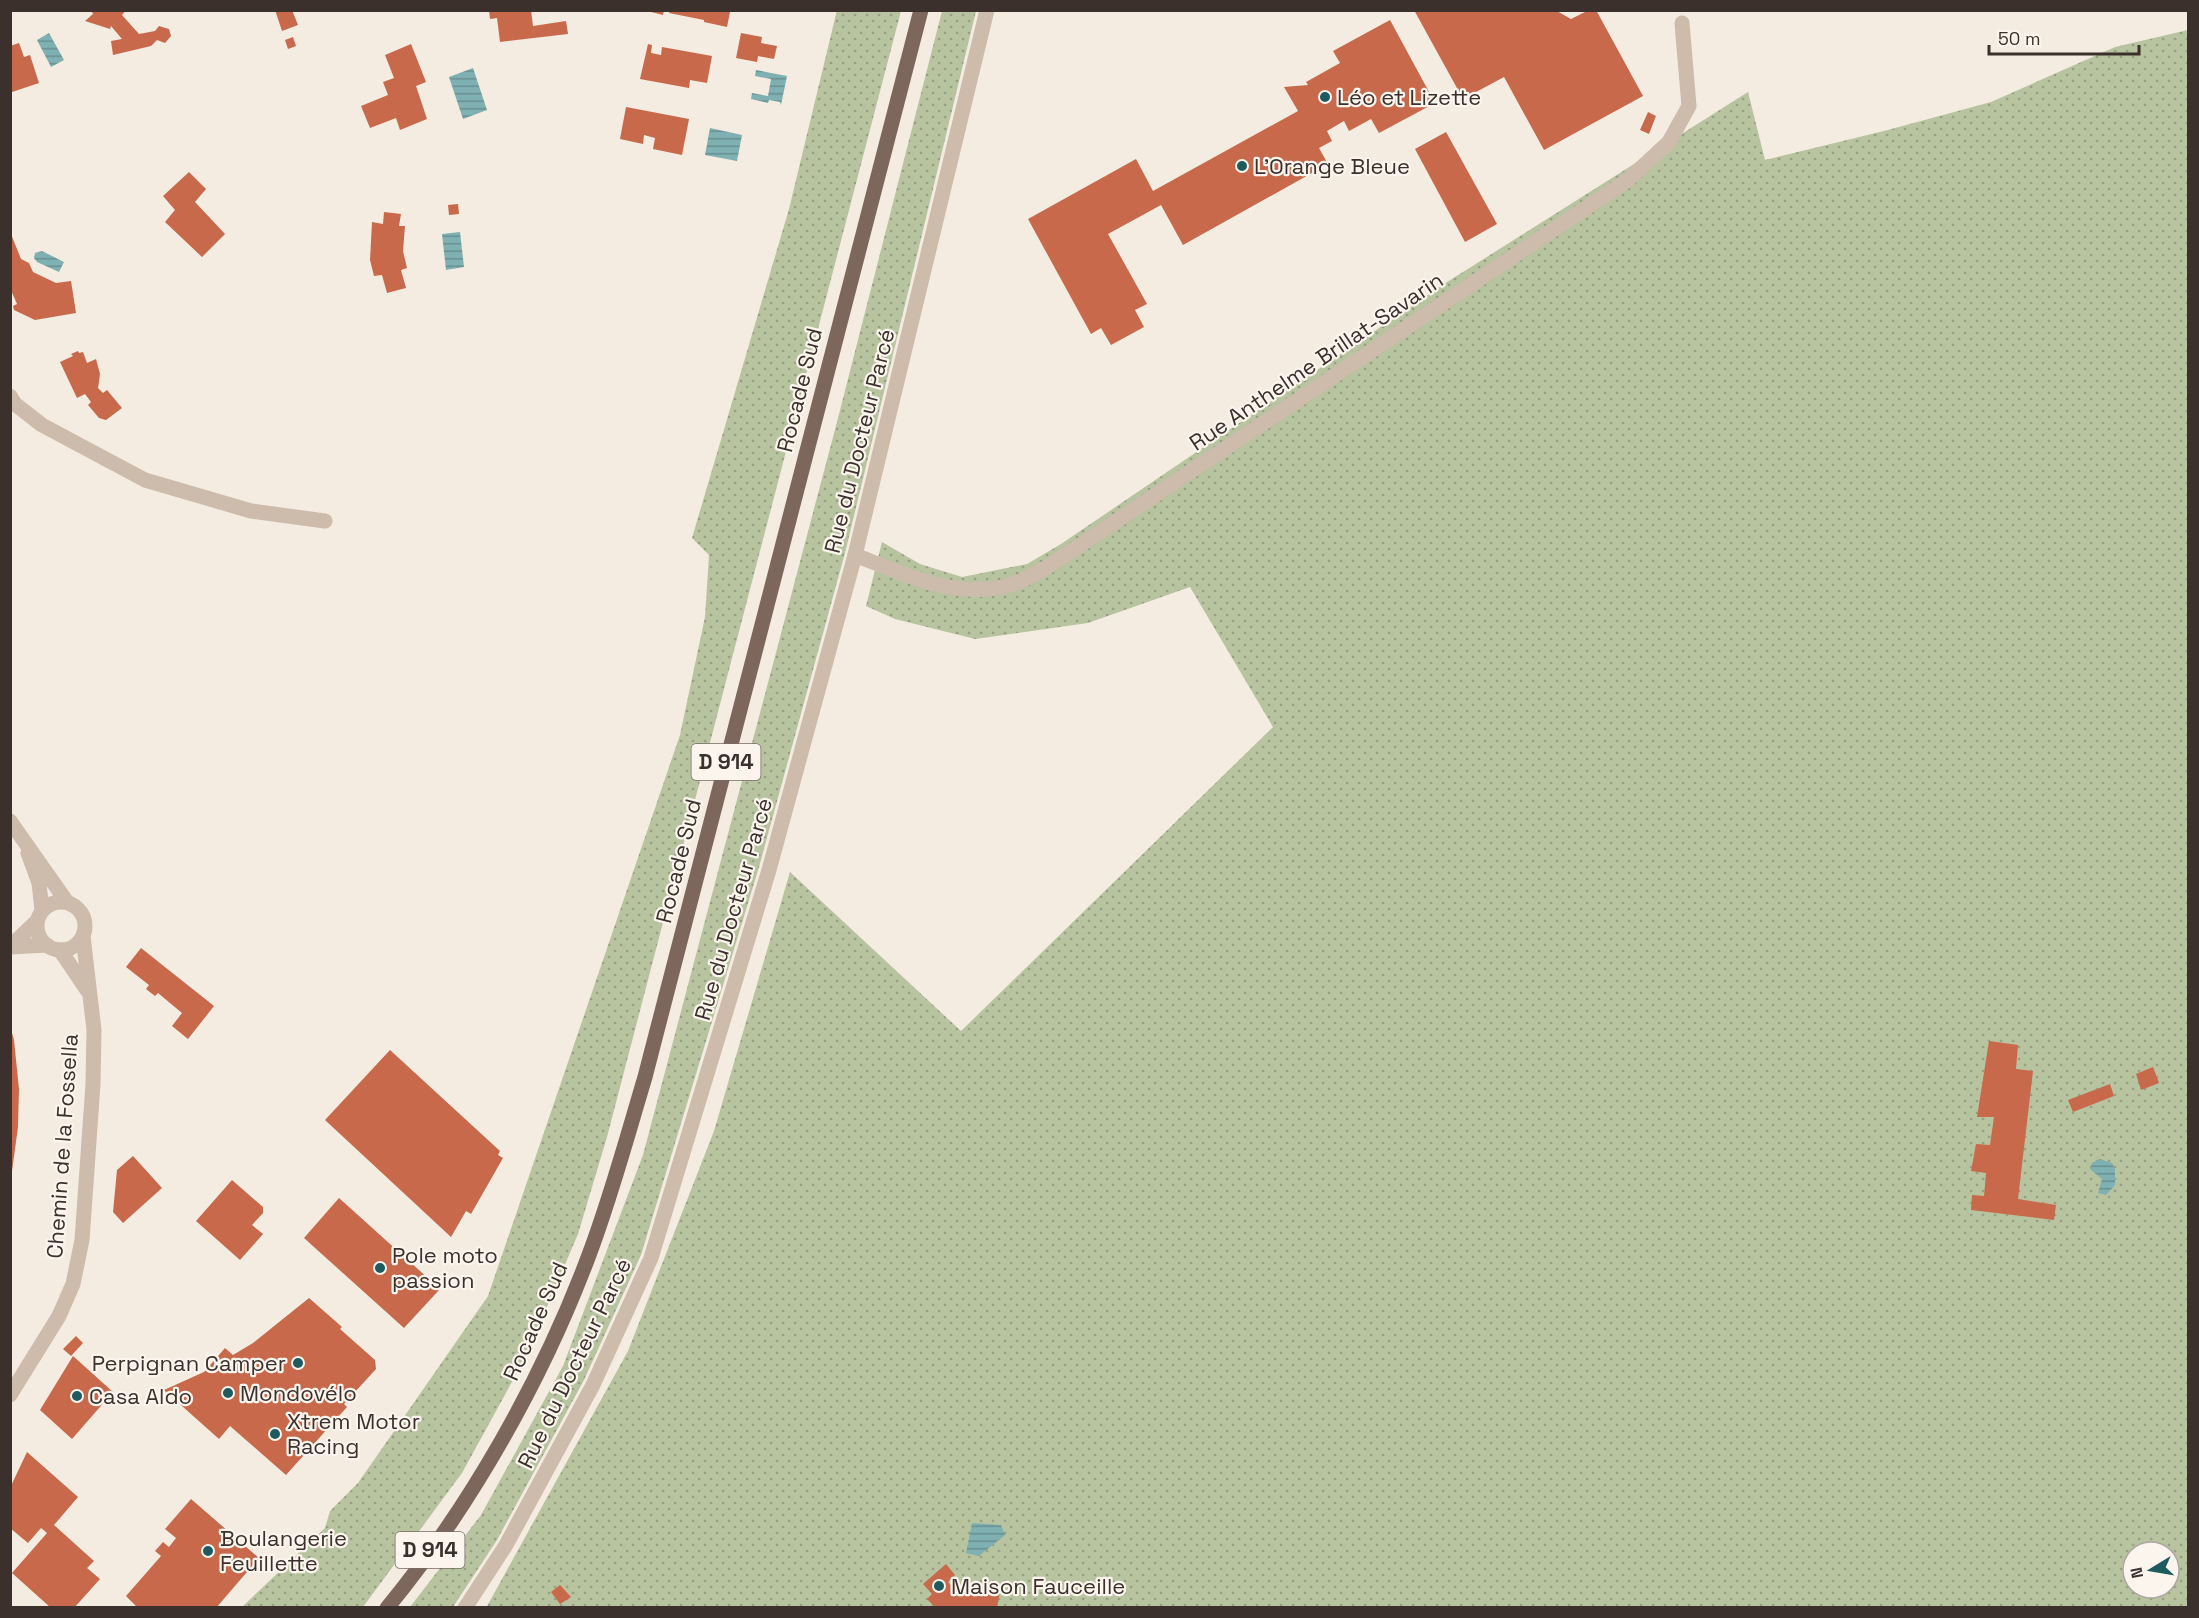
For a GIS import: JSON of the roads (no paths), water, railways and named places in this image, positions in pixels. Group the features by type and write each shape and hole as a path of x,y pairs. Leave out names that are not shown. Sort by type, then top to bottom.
{"main road":[{"name":"Rocade Sud","path":"387,1608 451,1522 519,1407 562,1320 589,1255 620,1162 647,1066 921,10"}],"street":[{"name":"Rue du Docteur Parcé","path":"465,1608 506,1545 593,1385 651,1258 769,870 855,555 987,10"},
{"name":"Rue Anthelme Brillat-Savarin","path":"855,555 935,586 973,591 1009,586 1048,566 1628,180 1669,142 1689,106 1682,23"},
{"path":"10,396 15,404 42,425 145,480 251,511 325,521"},
{"path":"10,821 67,902 79,909 83,915 85,929 83,936 73,946 10,947 54,903 67,902"},
{"path":"23,839 39,883 39,935 53,947"},
{"name":"Chemin de la Fossella","path":"10,1395 59,1316 72,1284 82,1240 93,1084 94,1030 83,936"},
{"name":"Chemin de la Fossella","path":"53,947 89,993"}],"water":[{"path":"49,33 64,60 51,67 37,40"},
{"path":"473,68 487,110 463,119 449,77"},
{"path":"756,70 787,76 781,105 780,102 769,100 768,103 751,99 752,93 768,96 771,79 755,76"},
{"path":"710,128 742,135 737,161 705,155"},
{"path":"460,232 464,267 446,270 442,234"},
{"path":"42,251 64,262 59,272 37,262 34,258 35,253"},
{"path":"2100,1159 2112,1163 2115,1169 2115,1185 2106,1195 2098,1193 2102,1179 2090,1169 2092,1163"},
{"path":"972,1523 1001,1525 1005,1535 979,1556 966,1553"}],"place":[{"name":"Léo et Lizette","path":"1325,97"},
{"name":"L'Orange Bleue","path":"1242,166"},
{"name":"Pole moto passion","path":"380,1268"},
{"name":"Perpignan Camper","path":"298,1363"},
{"name":"Mondovélo","path":"228,1393"},
{"name":"Casa Aldo","path":"77,1396"},
{"name":"Xtrem Motor Racing","path":"275,1434"},
{"name":"Boulangerie Feuillette","path":"208,1551"},
{"name":"Maison Fauceille","path":"939,1586"}]}
